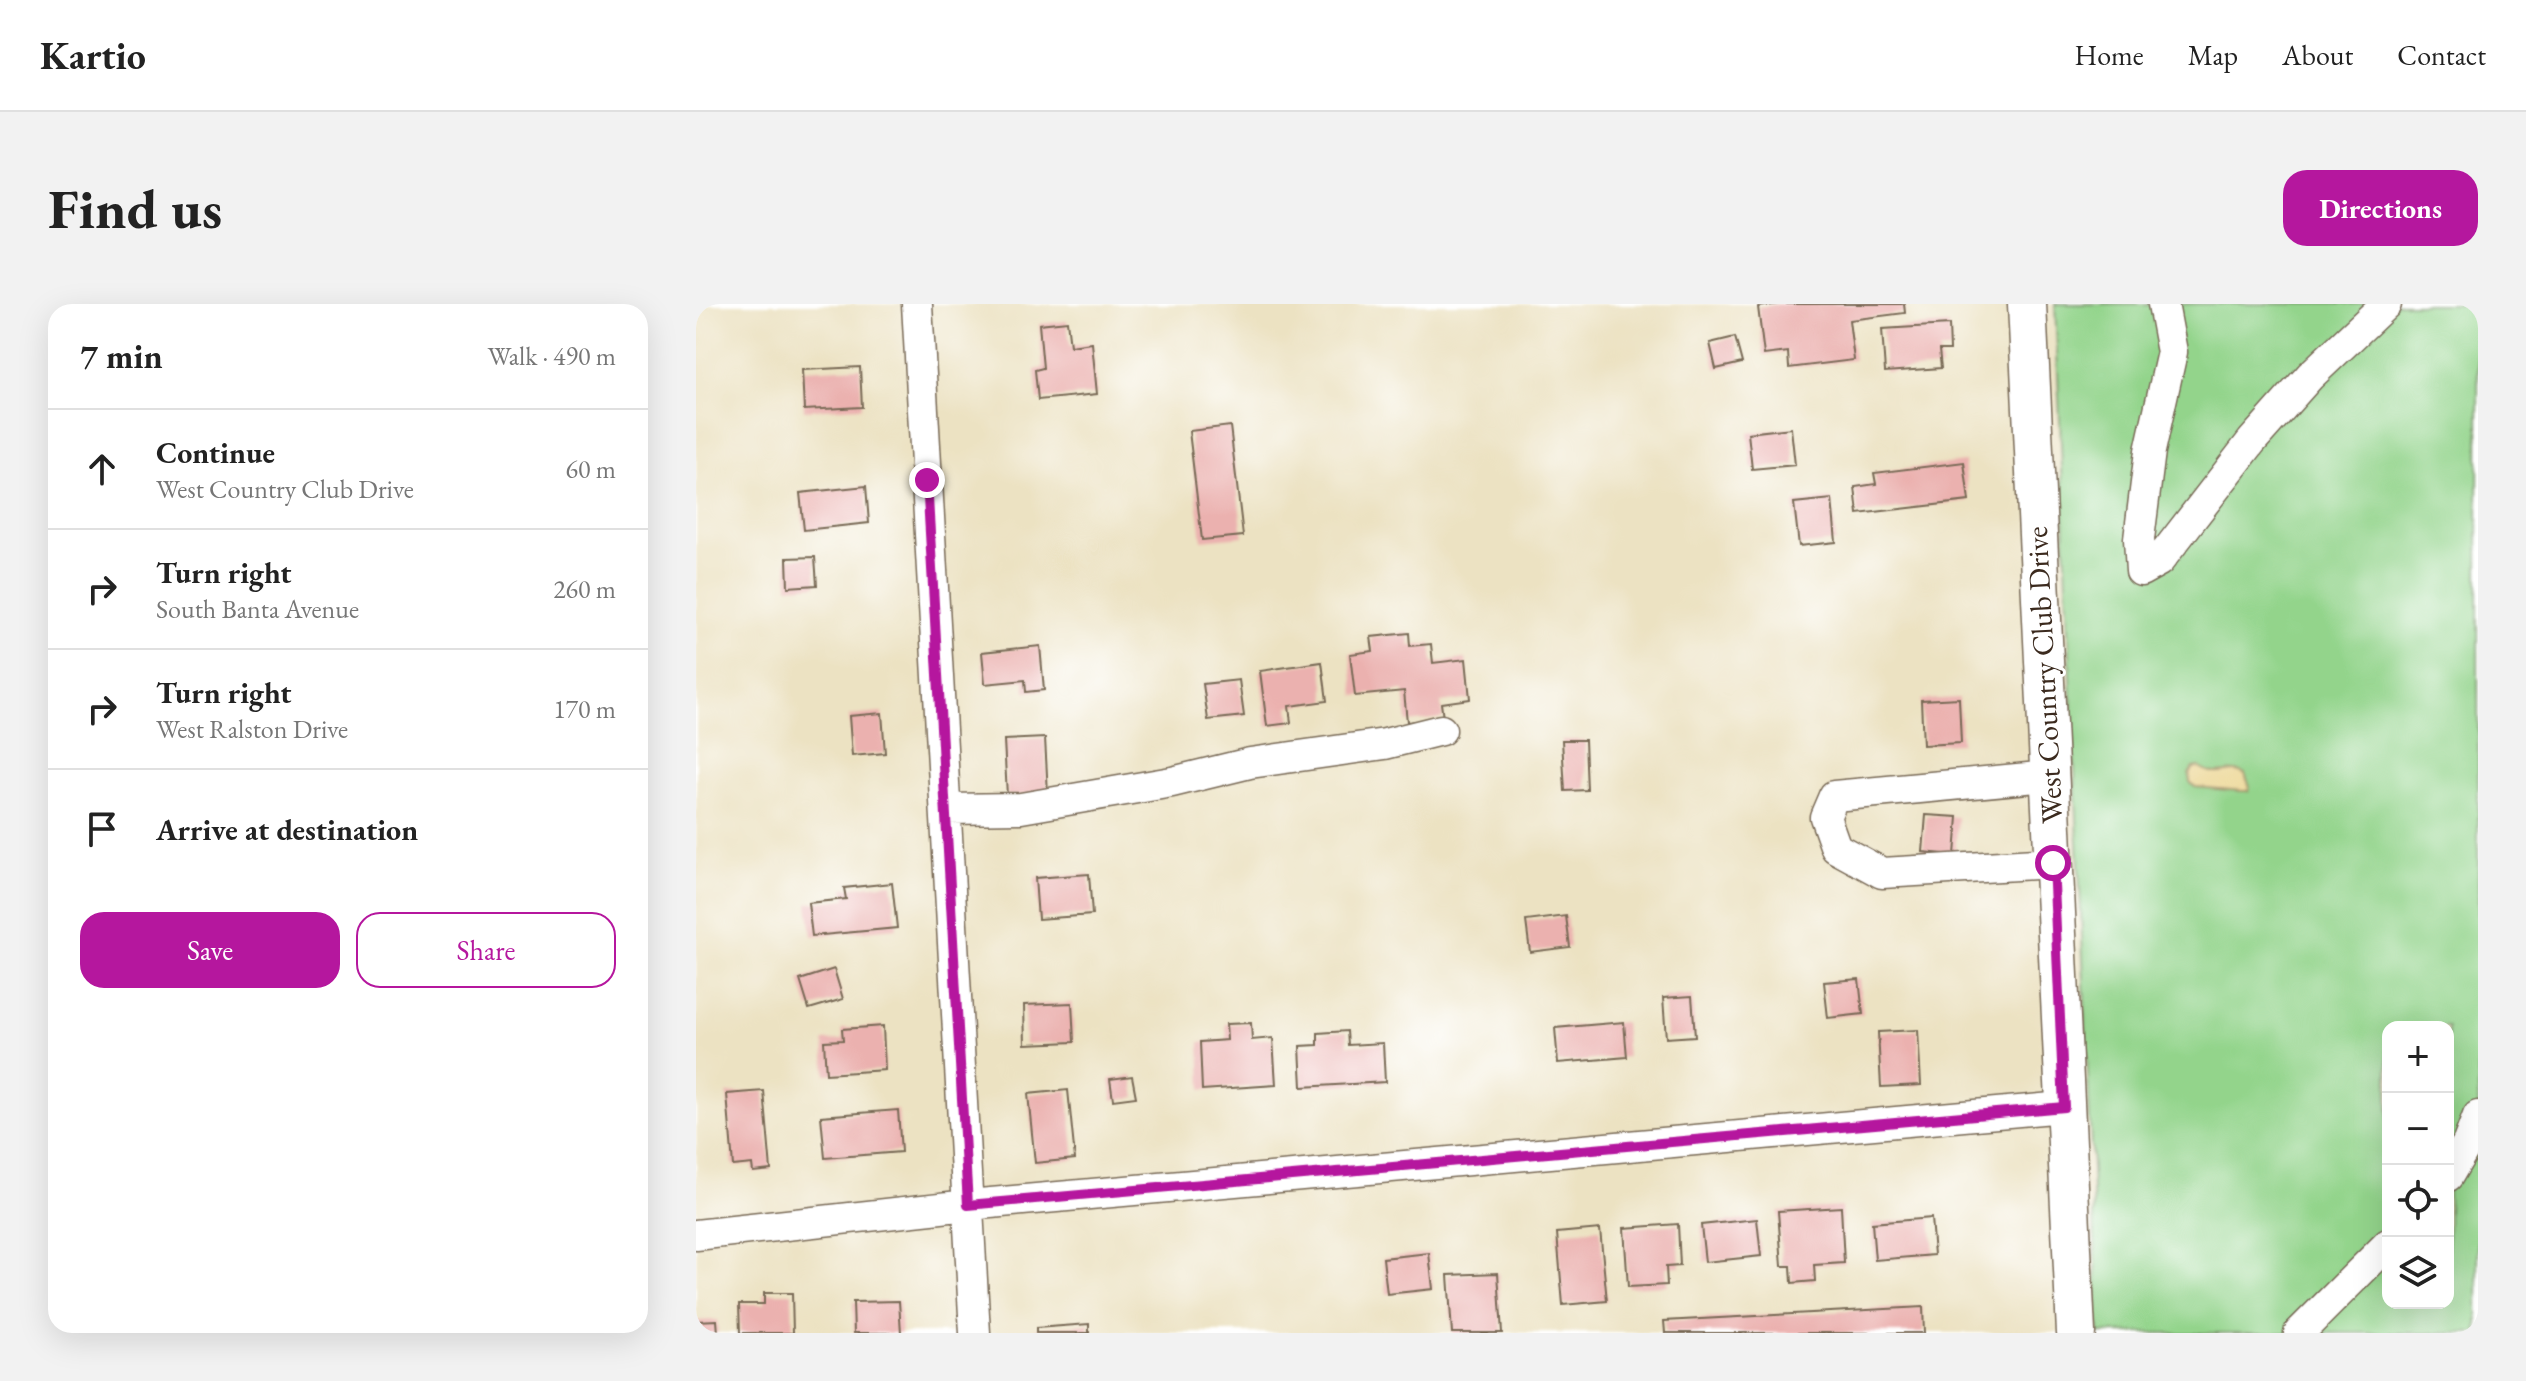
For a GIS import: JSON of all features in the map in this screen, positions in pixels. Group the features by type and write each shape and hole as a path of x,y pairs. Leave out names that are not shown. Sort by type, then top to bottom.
{"main road":[{"name":"West Country Club Drive","path":"2027,304 2076,1333"}],"street":[{"path":"917,304 975,1333"},
{"path":"2163,304 2172,352 2150,451 2139,539 2141,571 2159,561 2252,441 2310,376 2386,304"},
{"path":"946,809 1021,808 1172,782 1250,763 1385,744 1441,730"},
{"path":"2049,776 1834,796 1825,817 1836,848 1882,873 2053,863"},
{"path":"696,1235 968,1205 2064,1107"},
{"path":"2454,1166 2478,1116"},
{"path":"2299,1333 2382,1250"}],"green space":[{"path":"2055,304 2478,304 2478,1333 2099,1333"}],"sand":[{"path":"2193,768 2214,773 2234,771 2245,774 2250,787 2248,791 2242,791 2195,787 2190,782 2189,774"}],"building":[{"path":"1780,304 1904,304 1905,313 1849,320 1854,360 1789,368 1788,352 1764,355 1758,307"},
{"path":"1067,321 1070,346 1092,343 1097,394 1038,400 1035,370 1043,368 1039,324"},
{"path":"1949,325 1950,350 1939,350 1941,368 1885,372 1882,329"},
{"path":"1735,337 1742,363 1716,369 1710,343"},
{"path":"860,367 862,407 804,410 802,370"},
{"path":"1230,426 1243,536 1202,540 1189,431"},
{"path":"1791,428 1795,465 1752,469 1748,433"},
{"path":"1964,462 1969,501 1858,514 1855,487 1876,484 1874,473"},
{"path":"866,486 869,523 804,530 800,493"},
{"path":"1832,499 1836,542 1799,546 1794,503"},
{"path":"815,557 817,585 788,587 787,558"},
{"path":"1409,633 1410,646 1431,644 1433,663 1466,659 1470,699 1441,703 1443,718 1407,722 1404,691 1355,696 1350,654 1373,651 1371,637"},
{"path":"1040,646 1044,690 1026,692 1025,680 985,684 982,652"},
{"path":"1322,662 1327,701 1289,706 1291,723 1267,726 1260,671"},
{"path":"1239,680 1244,716 1208,720 1203,684"},
{"path":"1959,698 1961,743 1923,745 1921,700"},
{"path":"882,713 885,753 852,756 849,716"},
{"path":"1045,738 1048,794 1007,796 1004,740"},
{"path":"1562,740 1585,740 1587,790 1565,791"},
{"path":"1926,815 1958,817 1955,855 1923,852"},
{"path":"1089,874 1092,915 1038,919 1035,878"},
{"path":"892,883 897,928 812,936 808,903 846,899 844,888"},
{"path":"1566,916 1570,947 1530,952 1526,921"},
{"path":"834,969 843,999 809,1009 800,980"},
{"path":"1859,979 1863,1014 1828,1018 1824,982"},
{"path":"1692,996 1695,1036 1666,1038 1663,998"},
{"path":"1072,1003 1074,1042 1025,1044 1024,1005"},
{"path":"1624,1022 1627,1057 1558,1063 1555,1028"},
{"path":"1251,1023 1252,1040 1273,1038 1276,1085 1202,1090 1200,1042 1227,1040 1226,1024"},
{"path":"883,1026 885,1070 826,1074 824,1041 843,1040 842,1029"},
{"path":"1918,1030 1921,1085 1881,1087 1878,1032"},
{"path":"1347,1031 1348,1045 1383,1043 1385,1082 1302,1087 1300,1046 1318,1045 1318,1033"},
{"path":"1132,1076 1136,1097 1113,1100 1110,1079"},
{"path":"1068,1090 1075,1159 1035,1163 1028,1094"},
{"path":"764,1091 771,1170 753,1172 752,1164 733,1166 727,1094"},
{"path":"898,1110 901,1152 825,1158 821,1116"},
{"path":"1841,1207 1844,1263 1814,1265 1815,1281 1792,1283 1791,1266 1782,1266 1778,1211"},
{"path":"1931,1218 1934,1255 1875,1260 1872,1223"},
{"path":"1757,1219 1761,1256 1705,1262 1701,1225"},
{"path":"1678,1224 1680,1266 1666,1267 1667,1285 1628,1287 1624,1228"},
{"path":"1600,1229 1607,1301 1563,1305 1557,1233"},
{"path":"1429,1253 1433,1289 1387,1294 1383,1258"},
{"path":"1498,1273 1502,1333 1452,1333 1448,1275"},
{"path":"764,1293 792,1293 793,1333 740,1333 739,1304 764,1304"},
{"path":"899,1301 901,1333 854,1333 853,1302"},
{"path":"1923,1307 1924,1333 1665,1333 1664,1321"},
{"path":"717,1320 718,1333 696,1333 696,1321"},
{"path":"1089,1324 1089,1333 1036,1333 1036,1328"}],"route":[{"path":"927,480 968,1205 2064,1107 2053,863"}]}
